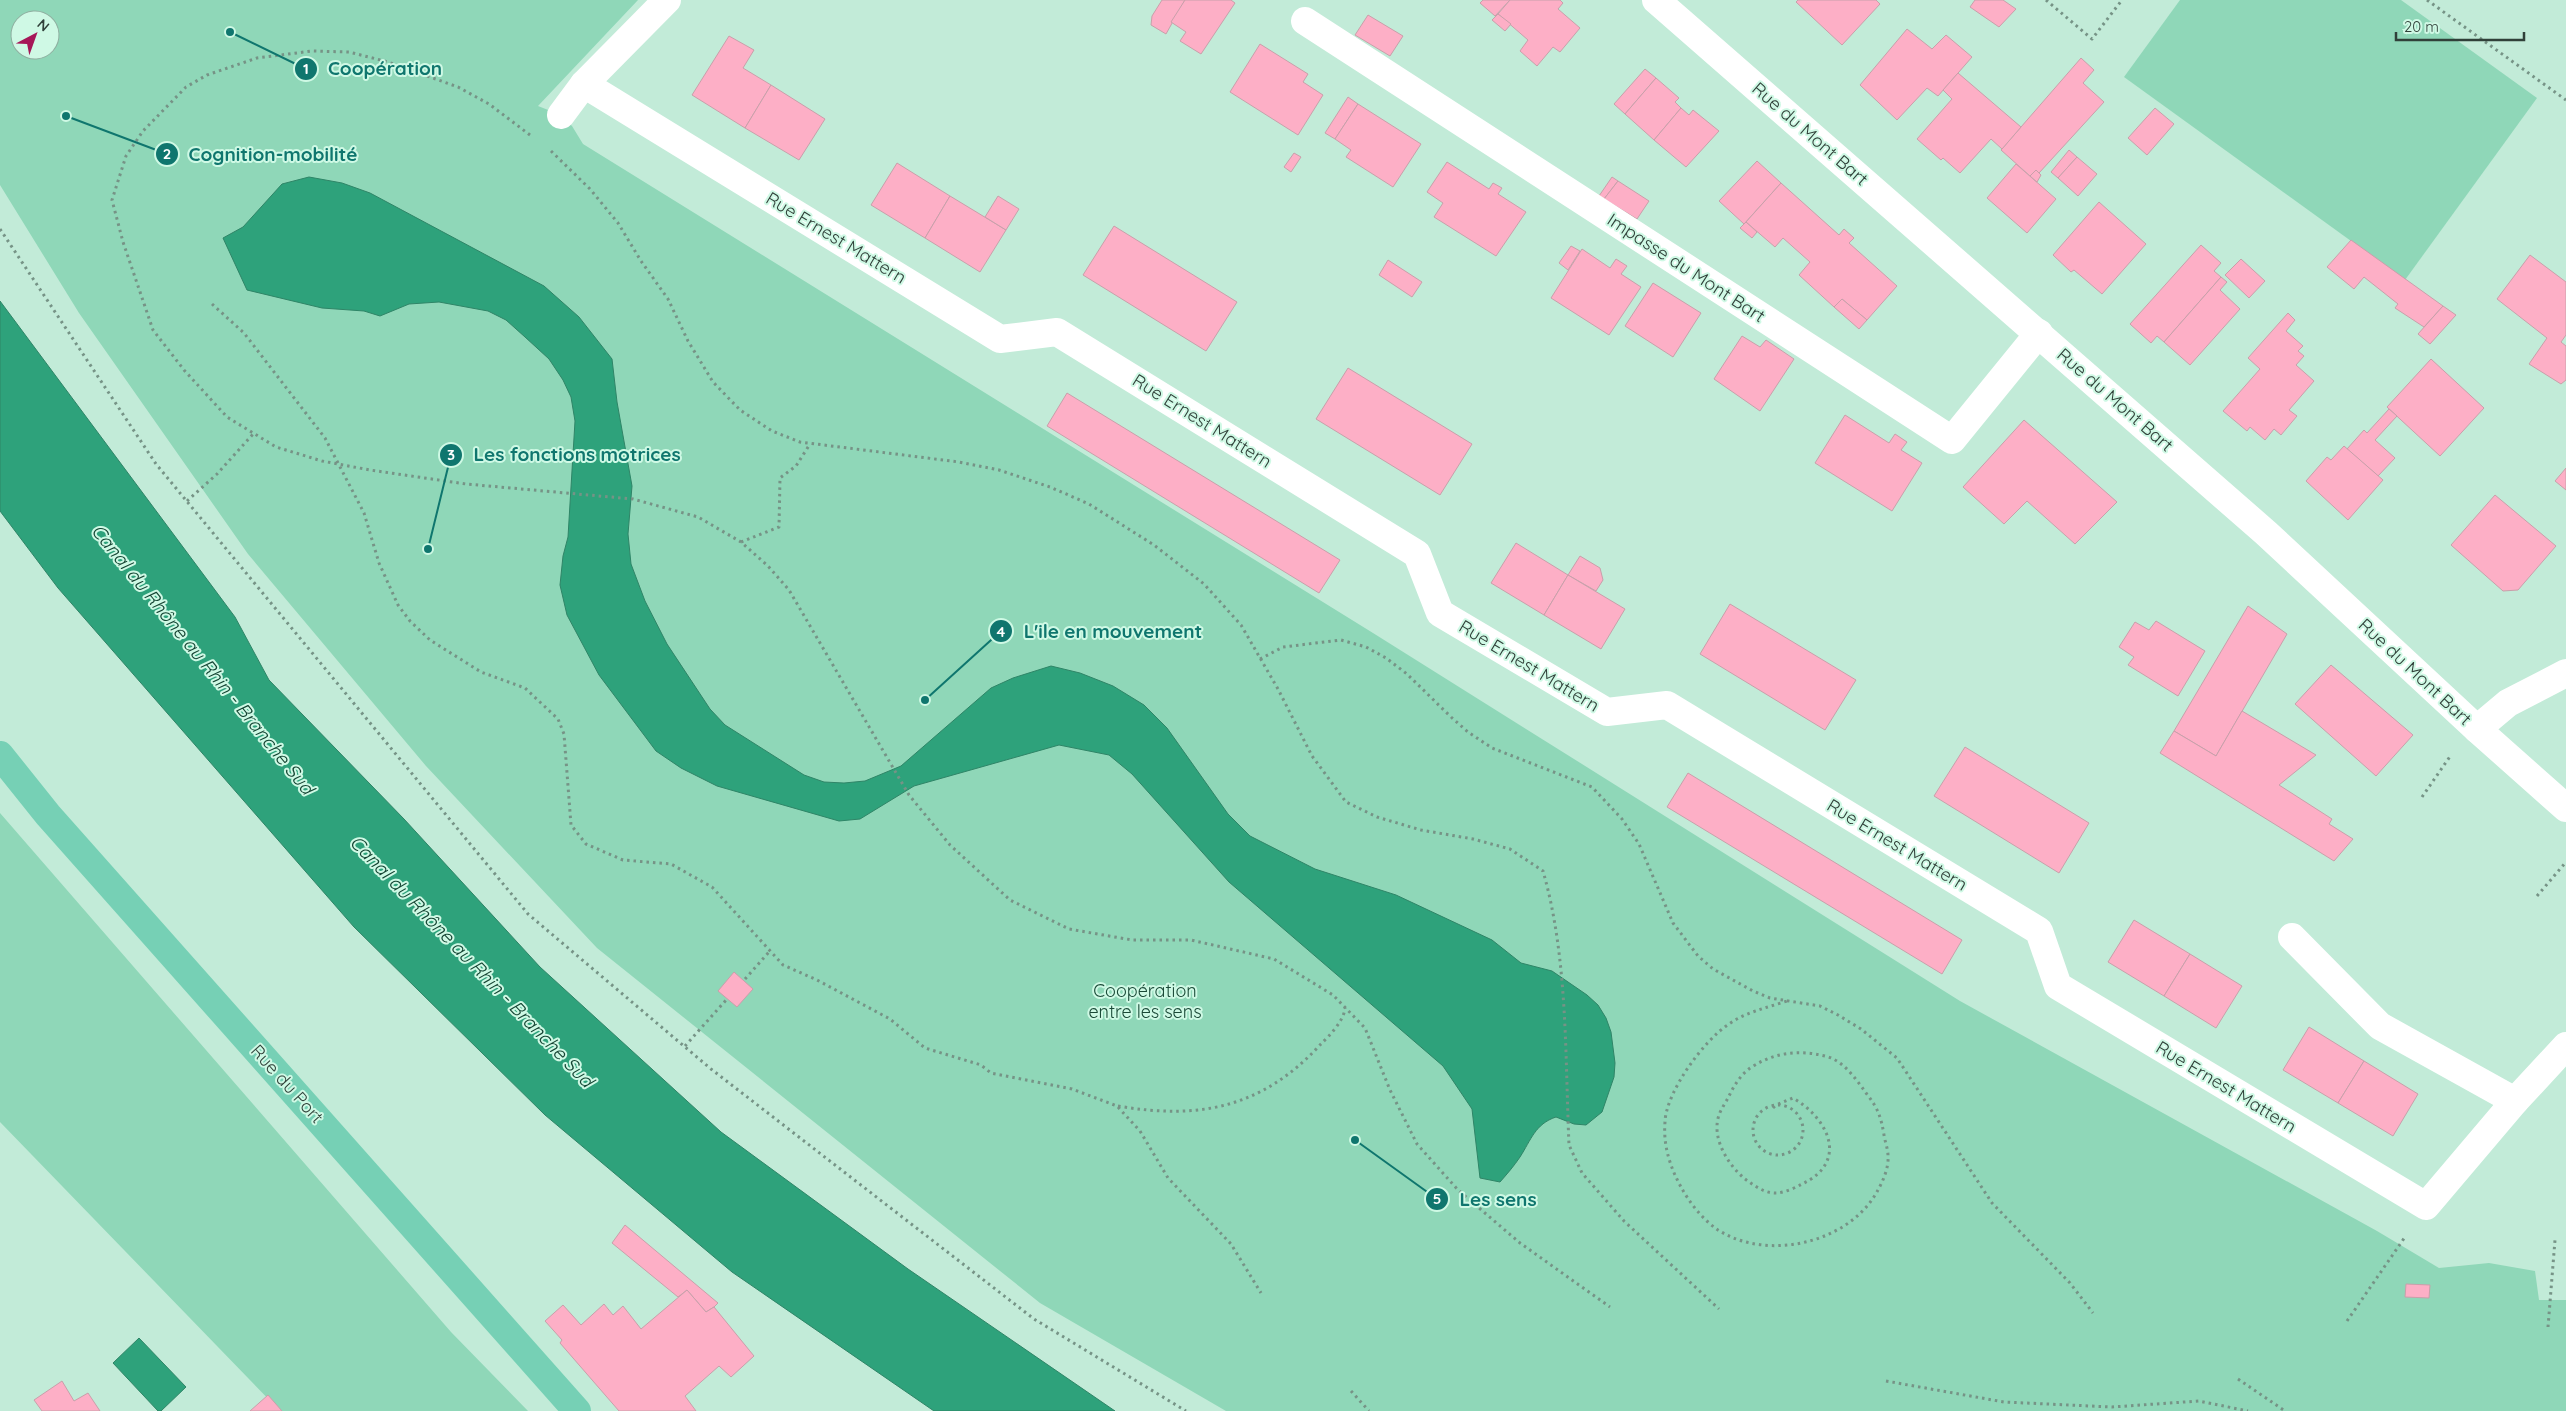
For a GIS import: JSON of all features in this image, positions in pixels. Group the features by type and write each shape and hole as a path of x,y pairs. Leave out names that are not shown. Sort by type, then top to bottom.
{"main road":[{"name":"Rue du Port","path":"0,755 48,815 577,1411"}],"street":[{"path":"561,115 584,84 667,0"},
{"name":"Rue du Mont Bart","path":"1656,0 2266,532 2477,730 2566,808"},
{"name":"Impasse du Mont Bart","path":"1305,21 1952,440 2039,333"},
{"name":"Rue Ernest Mattern","path":"584,84 1000,339 1057,332 1418,554 1440,613 1607,712 1667,705 2039,932 2058,986 2426,1206"},
{"path":"2477,730 2508,702 2566,673"},
{"path":"2292,937 2380,1026 2515,1101"},
{"path":"2426,1206 2515,1101 2566,1046"}],"path":[{"path":"2046,0 2092,39 2122,0"},
{"path":"2427,0 2566,100"},
{"path":"532,136 488,104 458,87 388,62 348,52 312,51 257,58 207,75 186,87 162,110 126,156 118,176 112,200 123,242 154,330 184,370 227,416 276,447 340,465 466,484 633,499 698,517 741,542 768,566 789,590 907,790 950,845 1010,900 1069,929 1132,940 1191,940 1274,959 1333,995 1365,1028 1390,1090 1417,1144 1458,1190 1520,1244 1610,1306"},
{"path":"545,147 590,189 618,223 641,261 668,299 688,341 720,390 740,410 772,432 810,444 959,462 991,469 1050,487 1089,504 1154,545 1204,584 1240,625 1312,756 1346,802 1377,817 1421,830 1473,839 1510,849 1544,871 1554,910 1560,976 1569,1145 1582,1173 1624,1221 1719,1309"},
{"path":"0,229 156,464 528,914 685,1046 1034,1319 1186,1411"},
{"path":"212,304 244,333 314,421 340,465 364,512 371,541 388,585 410,621 430,640 481,672 525,688 558,719 564,734 571,824 586,844 623,860 671,864 712,887 783,966 817,980 890,1019 925,1048 981,1065 990,1073 1072,1089 1117,1106 1153,1112 1191,1112 1228,1105 1287,1076 1313,1053 1338,1024 1345,1013 1346,1007"},
{"path":"187,501 217,474 254,433"},
{"path":"741,542 780,527 780,478 796,466 810,444"},
{"path":"1260,659 1283,647 1341,640 1366,647 1386,658 1407,674 1468,732 1492,748 1592,787 1622,819 1639,844 1674,923 1698,956 1713,970 1753,991 1770,998 1820,1006 1838,1015 1877,1040 1897,1058 1992,1202 2070,1284 2093,1313"},
{"path":"2422,797 2455,748"},
{"path":"2537,896 2566,862"},
{"path":"744,979 769,952"},
{"path":"685,1046 727,999"},
{"path":"1776,1104 1792,1109 1802,1122 1802,1139 1791,1152 1784,1155 1767,1154 1755,1142 1752,1125 1761,1111 1776,1104 1794,1098 1808,1106 1818,1118 1826,1134 1831,1152 1826,1166 1813,1179 1777,1193 1760,1190 1737,1172 1724,1154 1718,1134 1718,1117 1738,1079 1745,1072 1752,1066 1769,1058 1790,1052 1808,1052 1831,1057 1848,1070 1881,1115 1888,1158 1882,1182 1871,1203 1852,1221 1829,1234 1805,1242 1781,1246 1761,1245 1737,1238 1719,1230 1702,1215 1682,1190 1670,1167 1664,1120 1673,1094 1701,1050 1727,1025 1751,1012 1790,1000"},
{"path":"1773,1108 1776,1104"},
{"path":"1117,1106 1140,1131 1168,1178 1231,1244 1261,1293"},
{"path":"2347,1321 2426,1206"},
{"path":"2548,1327 2555,1240"},
{"path":"2238,1379 2286,1411"},
{"path":"1886,1381 2004,1402 2112,1407 2199,1402 2248,1411"},
{"path":"1351,1391 1369,1411"}],"green space":[{"name":"Coopération entre les sens","path":"0,0 638,0 538,106 561,115 572,126 583,144 1373,633 1960,1001 2377,1231 2439,1268 2489,1263 2535,1271 2539,1300 2566,1300 2566,1411 1226,1411 1040,1303 597,948 426,766 248,554 79,313 0,185"},
{"path":"2180,0 2401,0 2537,98 2405,280 2124,77"},
{"path":"0,813 451,1332 528,1411 280,1411 0,1122"}],"water":[{"path":"309,177 342,183 370,193 544,286 579,317 612,359 617,402 632,486 628,534 631,564 645,601 667,644 710,709 725,725 804,775 824,782 865,781 901,766 991,688 1013,678 1051,666 1080,673 1113,686 1144,705 1167,728 1228,814 1250,836 1315,869 1396,895 1492,940 1521,963 1552,971 1587,995 1598,1005 1606,1018 1611,1032 1615,1063 1614,1077 1602,1112 1586,1125 1574,1124 1556,1117 1549,1120 1534,1133 1518,1160 1500,1182 1480,1178 1472,1109 1443,1066 1229,882 1132,774 1109,755 1059,745 914,786 860,819 839,821 717,786 681,768 656,751 599,675 567,615 560,585 563,556 568,537 575,421 571,397 563,380 549,359 506,320 488,311 439,302 409,304 380,316 364,311 322,308 247,290 223,238 243,227 282,184"},
{"name":"Canal du Rhône au Rhin - Branche Sud","path":"0,301 235,617 269,680 404,819 540,967 721,1132 908,1269 1115,1411 934,1411 732,1272 545,1115 354,927 58,588 0,511"},
{"path":"139,1338 186,1387 161,1411 158,1411 113,1363"}],"building":[{"path":"1162,0 1185,0 1166,34 1151,25 1152,16"},
{"path":"1185,0 1231,0 1235,3 1201,54 1180,41 1186,32 1171,22"},
{"path":"1483,0 1510,0 1495,16 1480,3"},
{"path":"1510,0 1560,0 1563,3 1558,9 1580,28 1560,52 1553,47 1537,66 1520,51 1528,40 1498,14"},
{"path":"1798,0 1876,0 1880,4 1842,45 1796,2"},
{"path":"1975,0 2003,0 2016,9 1999,27 1970,7"},
{"path":"1498,14 1511,24 1505,31 1492,20"},
{"path":"1368,15 1403,36 1390,56 1355,35"},
{"path":"1907,29 1932,49 1946,35 1972,57 1938,96 1927,88 1897,120 1860,85"},
{"path":"729,36 754,50 743,68 771,85 745,128 692,95"},
{"path":"1260,44 1308,74 1303,82 1323,95 1298,135 1230,92"},
{"path":"2081,58 2094,70 2083,83 2104,102 2039,173 2036,170 2030,176 2001,150"},
{"path":"1645,69 1656,78 1625,114 1614,104"},
{"path":"1958,73 2021,127 2002,149 1991,139 1960,173 1943,158 1941,160 1917,139 1952,99 1943,90"},
{"path":"1656,78 1679,98 1675,102 1681,108 1654,140 1625,114"},
{"path":"771,85 825,119 799,160 745,128"},
{"path":"1348,97 1358,104 1335,139 1325,133"},
{"path":"1358,104 1421,144 1393,187 1346,157 1351,150 1335,139"},
{"path":"1681,108 1689,115 1693,110 1719,131 1686,167 1654,140"},
{"path":"2155,108 2174,124 2147,155 2128,138"},
{"path":"2069,150 2077,157 2058,178 2051,172"},
{"path":"1294,153 1301,157 1291,172 1284,167"},
{"path":"2077,157 2097,174 2078,196 2058,178"},
{"path":"1757,161 1781,183 1744,224 1719,201"},
{"path":"1447,162 1489,189 1493,183 1502,188 1498,194 1526,212 1496,256 1434,217 1443,203 1427,192"},
{"path":"897,163 950,196 925,238 871,205"},
{"path":"2016,164 2056,199 2027,233 1987,198"},
{"path":"2036,170 2041,175 2037,182 2030,176"},
{"path":"1612,177 1618,181 1604,199 1599,196"},
{"path":"1618,181 1649,201 1637,219 1604,199"},
{"path":"1781,183 1839,235 1844,229 1854,238 1849,243 1897,286 1867,320 1842,299 1834,307 1799,275 1810,262 1783,238 1775,247 1746,222"},
{"path":"950,196 1006,230 980,272 925,238"},
{"path":"998,196 1019,209 1006,230 985,217"},
{"path":"2099,202 2146,244 2102,294 2074,270 2071,272 2053,255"},
{"path":"1746,222 1757,232 1752,238 1740,228"},
{"path":"1114,226 1237,302 1206,351 1083,275"},
{"path":"2351,240 2443,306 2424,327 2395,308 2398,304 2364,277 2354,289 2327,267"},
{"path":"2201,245 2221,263 2214,271 2221,277 2164,342 2157,336 2151,343 2130,324"},
{"path":"1571,246 1580,251 1568,270 1559,263"},
{"path":"1582,249 1610,268 1616,259 1627,266 1621,274 1641,287 1609,335 1551,298"},
{"path":"2530,255 2566,282 2566,335 2561,342 2566,346 2566,380 2561,384 2529,364 2547,338 2497,299"},
{"path":"2241,259 2265,281 2249,298 2225,275"},
{"path":"1388,260 1422,282 1412,297 1379,275"},
{"path":"2221,277 2227,282 2220,290 2240,309 2190,365 2164,342"},
{"path":"1653,283 1701,313 1673,357 1625,326"},
{"path":"1842,299 1867,320 1859,329 1834,307"},
{"path":"2443,306 2456,315 2430,344 2418,334"},
{"path":"2288,313 2295,320 2286,331 2303,346 2298,351 2304,356 2296,365 2314,381 2289,410 2297,416 2281,435 2274,429 2265,440 2250,427 2247,431 2223,411 2260,369 2248,358"},
{"path":"1742,336 1760,347 1766,340 1794,359 1760,411 1714,379"},
{"path":"2431,359 2484,408 2440,456 2387,407"},
{"path":"1348,368 1472,444 1440,495 1316,419"},
{"path":"1067,393 1340,560 1319,593 1047,426"},
{"path":"2389,409 2397,416 2375,440 2395,458 2378,476 2347,449 2364,430 2367,433"},
{"path":"1845,415 1889,443 1895,434 1907,442 1901,450 1922,463 1892,511 1815,463"},
{"path":"2024,420 2117,502 2075,544 2027,501 2004,524 1963,487"},
{"path":"2344,446 2383,480 2348,520 2306,481 2327,457 2331,460"},
{"path":"2566,468 2566,490 2555,481"},
{"path":"2495,495 2556,546 2518,590 2503,591 2451,545"},
{"path":"1516,543 1568,575 1544,615 1491,583"},
{"path":"1580,556 1600,568 1603,580 1596,591 1568,575"},
{"path":"1568,575 1625,609 1601,649 1544,615"},
{"path":"1730,604 1856,680 1825,730 1700,654"},
{"path":"2248,606 2287,634 2216,756 2174,731"},
{"path":"2156,621 2205,651 2178,696 2128,665 2134,657 2119,647 2135,622 2149,630"},
{"path":"2331,665 2413,735 2376,776 2295,704"},
{"path":"2242,711 2316,755 2279,785 2332,819 2329,824 2353,839 2334,861 2160,753 2174,731 2216,756"},
{"path":"1965,747 2089,823 2059,873 1934,796"},
{"path":"1688,773 1962,940 1942,974 1667,807"},
{"path":"2134,920 2190,954 2164,996 2108,962"},
{"path":"2190,954 2242,986 2216,1028 2164,996"},
{"path":"734,972 753,989 737,1007 718,991"},
{"path":"2309,1027 2364,1061 2338,1103 2283,1070"},
{"path":"2364,1061 2418,1094 2393,1136 2338,1103"},
{"path":"625,1225 718,1303 706,1312 687,1290 678,1297 612,1243"},
{"path":"2406,1284 2430,1285 2429,1298 2405,1297"},
{"path":"687,1290 706,1312 714,1307 754,1356 731,1377 719,1366 685,1396 696,1411 619,1411 560,1343 562,1340 545,1321 563,1305 581,1325 604,1304 613,1315 623,1306 641,1329"},
{"path":"62,1381 74,1401 88,1393 100,1411 42,1411 34,1400"},
{"path":"268,1395 282,1411 250,1411"}],"place":[{"name":"Coopération","path":"230,32"},
{"name":"Cognition-mobilité","path":"66,116"},
{"name":"Les fonctions motrices","path":"428,549"},
{"name":"L'ile en mouvement","path":"925,700"},
{"name":"Les sens","path":"1355,1140"}]}
